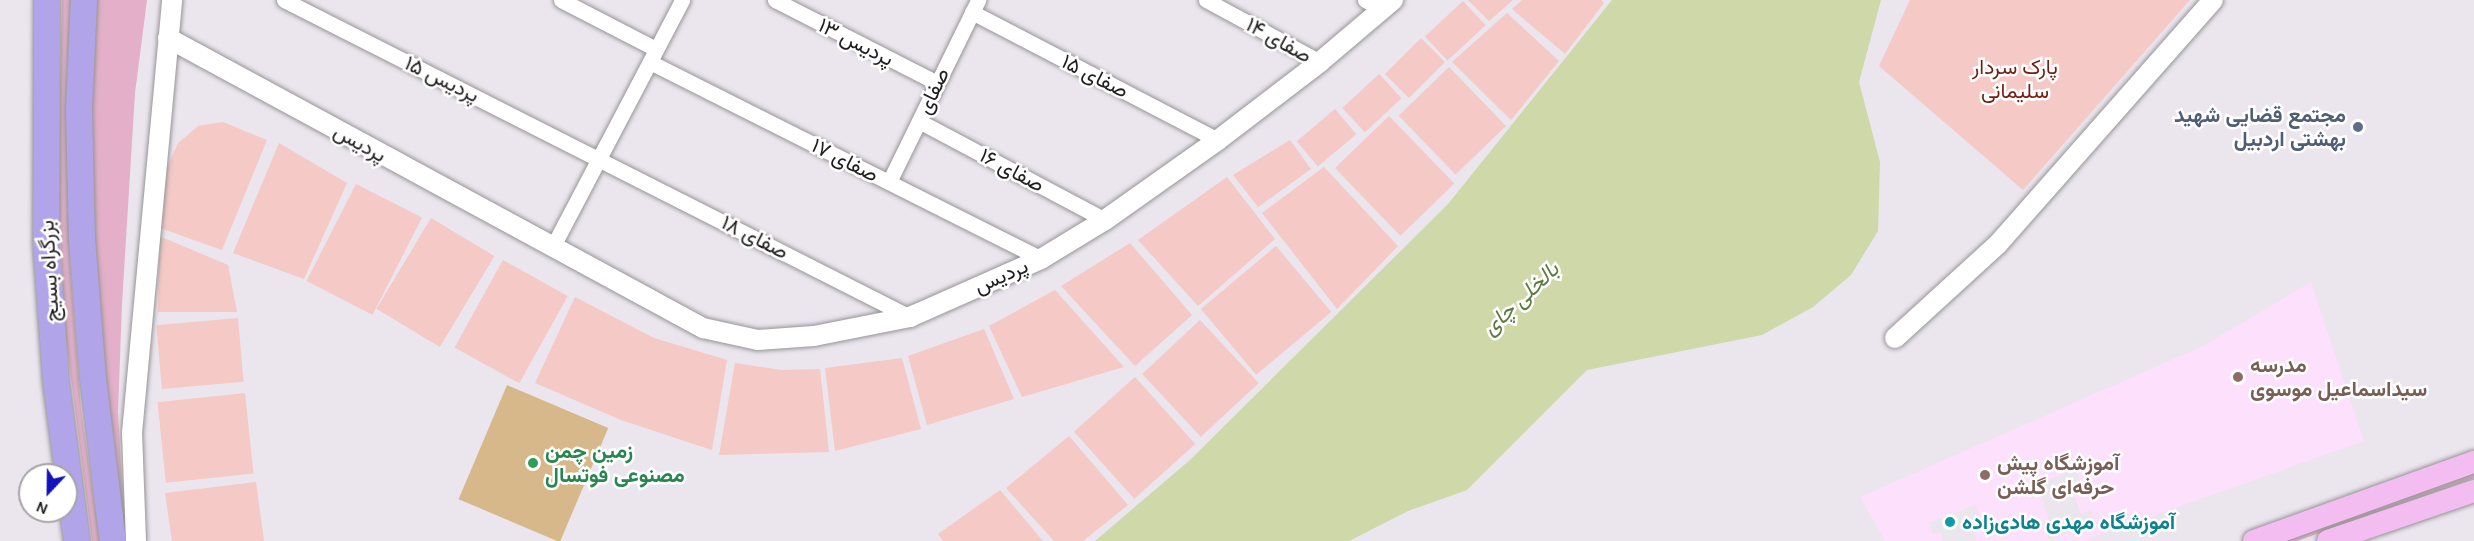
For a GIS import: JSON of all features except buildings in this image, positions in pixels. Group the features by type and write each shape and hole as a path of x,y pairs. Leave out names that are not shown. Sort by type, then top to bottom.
{"highway":[{"name":"بزرگراه بسیج","path":"47,0 44,106 46,242 56,382 77,541"},
{"name":"بزرگراه بسیج","path":"84,0 80,109 82,239 93,379 113,541"}],"main road":[{"path":"2254,541 2474,462"},
{"path":"2328,541 2474,491"}],"street":[{"path":"136,541 132,433 172,0"},
{"name":"پردیس ۱۵","path":"284,0 600,157"},
{"name":"صفای ۱۷","path":"561,0 653,55 889,182 1041,259"},
{"path":"552,248 682,0"},
{"name":"پردیس ۱۳","path":"775,0 937,83"},
{"name":"صفای ۱۴","path":"1206,0 1320,62"},
{"path":"1365,0 1388,5"},
{"path":"1895,338 1998,244 2213,0"},
{"name":"پردیس","path":"168,38 703,328 758,340 814,336 910,317 1041,259 1105,220 1218,140 1320,62 1388,5"},
{"name":"صفای","path":"889,182 975,6"},
{"name":"صفای ۱۵","path":"975,6 1218,140"},
{"name":"صفای ۱۶","path":"919,121 1105,220"},
{"name":"صفای ۱۸","path":"600,157 910,317"}],"shaded area":[{"path":"62,0 71,0 66,103 70,262 81,409 100,541 92,541 65,331 58,183"},
{"path":"96,0 147,0 135,93 122,304 118,412 125,540 96,298 91,92"},
{"name":"مدرسه سیداسماعیل موسوی","path":"2311,282 2364,441 2083,541 1977,541 1970,521 1979,517 1975,505 1929,523 1933,534 1940,532 1943,541 1885,541 1860,497 2203,346","holes":["2075,469 2080,481 2070,485 2081,514 2091,510 2095,524 2049,540 2045,529 2051,526 2041,496 2033,498 2029,487"]},
{"name":"زمین چمن مصنوعی فوتسال","path":"507,385 608,428 560,541 459,499"},
{"path":"2474,470 2474,478 2297,541 2272,541"}],"green space":[{"path":"1468,0 1513,0 1489,21"},
{"path":"1522,0 1601,0 1604,3 1565,54 1512,9"},
{"name":"پارک سردار سلیمانی","path":"1910,0 2190,0 2023,190 1879,66"},
{"path":"1463,1 1486,25 1447,61 1425,36"},
{"path":"1507,13 1559,61 1511,120 1452,62"},
{"path":"1421,38 1445,62 1409,98 1385,74"},
{"path":"1449,67 1506,126 1456,175 1399,116"},
{"path":"1379,74 1402,98 1365,132 1342,108"},
{"path":"1335,109 1356,134 1318,166 1297,141"},
{"path":"1389,116 1454,184 1400,236 1335,168"},
{"path":"223,122 267,140 222,250 160,228 166,170 178,143 198,126"},
{"path":"1290,140 1311,169 1258,207 1233,175"},
{"path":"279,143 347,183 304,279 233,253"},
{"path":"1324,167 1398,246 1337,309 1262,213"},
{"path":"1227,177 1275,239 1198,306 1138,240"},
{"path":"356,184 422,218 372,315 307,281"},
{"path":"431,218 494,256 440,347 376,309"},
{"path":"159,236 228,265 237,312 158,312"},
{"path":"1130,243 1192,315 1135,366 1061,286"},
{"path":"1276,246 1331,312 1256,375 1201,309"},
{"path":"503,260 568,296 519,383 455,347"},
{"path":"1055,290 1124,367 1022,397 989,326"},
{"path":"575,297 654,338 727,360 712,450 621,420 535,383"},
{"path":"238,318 244,382 162,389 156,325"},
{"path":"1200,320 1259,383 1201,437 1142,374"},
{"path":"984,329 1014,399 927,425 908,356"},
{"path":"902,358 921,429 835,451 825,368"},
{"path":"735,363 781,370 820,369 829,452 719,455"},
{"path":"1135,377 1195,444 1134,499 1074,432"},
{"path":"245,393 253,474 166,483 157,402"},
{"path":"1069,436 1128,505 1083,541 1054,541 1006,488"},
{"path":"256,482 264,541 172,541 165,493"},
{"path":"1000,490 1043,541 943,541 938,534"}],"water":[{"name":"بالخلی چای","path":"1612,0 1881,0 1859,82 1880,162 1878,231 1851,275 1813,307 1762,335 1587,370 1467,490 1408,511 1349,541 1095,541 1190,460 1448,204"}],"place":[{"name":"مجتمع قضایی شهید بهشتی اردبیل","path":"2358,127"},
{"name":"مدرسه سیداسماعیل موسوی","path":"2238,377"},
{"name":"زمین چمن مصنوعی فوتسال","path":"533,463"},
{"name":"آموزشگاه پیش حرفه‌ای گلشن","path":"1985,475"},
{"name":"آموزشگاه مهدی هادی‌زاده","path":"1950,522"}]}
